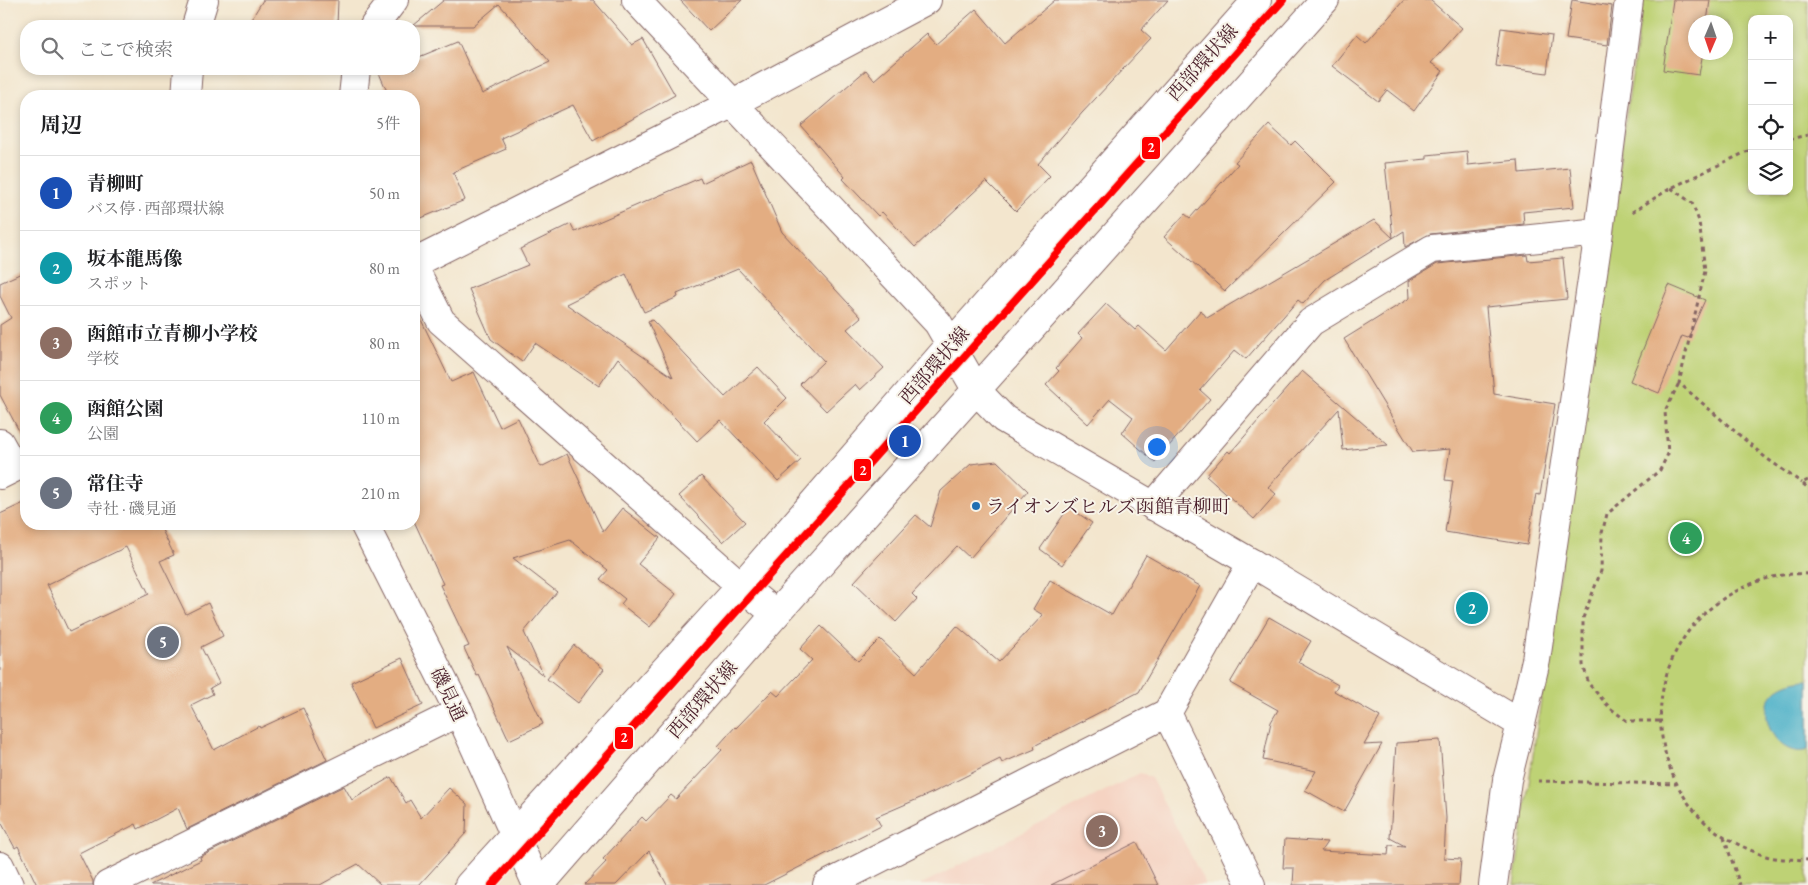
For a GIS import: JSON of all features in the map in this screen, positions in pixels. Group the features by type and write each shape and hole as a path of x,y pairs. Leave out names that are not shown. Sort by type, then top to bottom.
{"street":[{"path":"198,20 204,0"},
{"path":"379,20 394,0"},
{"path":"636,0 938,323 977,391 1004,419 1252,562 1521,724"},
{"path":"420,260 733,102 927,0"},
{"name":"西部環状線","path":"469,885 741,586 951,344 1257,0"},
{"name":"西部環状線","path":"535,879 977,391 1325,0"},
{"path":"1493,885 1507,780 1536,660 1599,232 1629,0"},
{"path":"186,90 188,75"},
{"path":"354,90 355,75"},
{"path":"1154,506 1311,322 1432,249 1599,232"},
{"path":"420,279 441,321 741,586 776,614"},
{"path":"0,443 13,468"},
{"name":"磯見通","path":"367,530 458,712 535,879"},
{"path":"827,885 1167,713 1252,562"},
{"path":"108,885 458,712"},
{"path":"1167,713 1251,885"},
{"path":"0,866 9,885"}],"path":[{"path":"1793,138 1808,135"},
{"path":"1599,232 1671,188 1750,150"},
{"path":"1659,721 1627,721 1610,708 1589,684 1583,665 1583,618 1601,571 1602,533 1607,514 1660,470 1668,454 1664,411 1679,383 1705,271 1699,221 1692,203 1671,188"},
{"path":"1679,383 1766,458 1808,488"},
{"path":"1802,483 1808,480"},
{"path":"1808,574 1792,573 1749,583 1712,605 1682,638 1665,678 1659,721 1664,754 1676,784 1696,814 1724,837 1768,856 1808,860"},
{"path":"1547,781 1676,784"},
{"path":"1724,837 1740,885"}],"shaded area":[{"path":"1140,773 1151,778 1206,885 920,885"}],"green space":[{"path":"1643,0 1808,0 1808,885 1514,885"}],"water":[{"path":"1808,680 1808,750 1794,751 1782,745 1773,734 1768,721 1767,707 1773,694 1786,684"}],"building":[{"path":"263,0 338,0 337,20 251,20"},
{"path":"444,0 593,0 632,45 643,39 675,95 593,141 573,105 501,138 506,149 453,172 465,200 420,219 420,90 386,90 380,75 420,75 420,57 458,41 482,94 550,62 499,4 473,26 420,26 420,20"},
{"path":"680,0 742,0 709,31"},
{"path":"1055,0 1168,0 1141,30 1151,39 1082,113 1038,164 1050,176 1016,211 986,181 915,247 882,212 878,216 843,179 845,177 801,126 866,70 874,80 927,34 936,44 976,9 1005,43"},
{"path":"1404,0 1430,0 1462,28 1431,63 1443,71 1414,111 1387,90 1378,101 1332,66 1357,35 1366,43"},
{"path":"1572,0 1612,6 1607,45 1566,39"},
{"path":"1673,0 1710,0 1708,15 1688,15 1688,60 1702,60 1699,75 1663,70"},
{"path":"1501,28 1552,35 1547,73 1496,66"},
{"path":"1269,125 1291,145 1295,141 1336,182 1225,291 1164,237 1185,214 1190,218 1238,164 1235,162"},
{"path":"1467,151 1468,165 1518,160 1519,173 1570,168 1574,207 1523,212 1524,224 1430,234 1405,247 1404,231 1393,238 1385,163 1427,159 1427,155"},
{"path":"751,160 782,232 861,317 847,329 884,368 860,390 855,384 826,411 800,384 824,361 738,269 677,294 678,297 644,312 626,274 566,304 673,377 648,322 652,320 725,397 758,367 787,398 764,421 801,460 778,481 720,420 697,441 618,358 599,386 535,343 522,362 491,339 469,289 528,265 520,249 571,224 575,232 700,178 702,183"},
{"path":"1374,220 1393,238 1325,280 1303,304 1298,300 1246,359 1235,350 1200,390 1210,399 1155,462 1122,433 1133,417 1110,399 1088,424 1046,385 1059,371 1056,368 1082,338 1078,334 1106,304 1135,330 1139,326 1166,350 1201,310 1207,318"},
{"path":"1527,255 1528,261 1563,258 1567,299 1486,307 1494,394 1555,404 1540,495 1536,494 1527,545 1445,532 1453,481 1445,480 1450,449 1413,452 1344,339 1410,298 1409,281 1437,264"},
{"path":"20,274 20,433 0,395 0,325 11,318 0,296 0,283"},
{"path":"1669,285 1705,300 1688,338 1682,336 1659,393 1630,381"},
{"path":"420,317 451,382 474,372 500,427 518,418 541,467 567,454 603,532 622,508 660,538 638,564 676,594 650,627 621,604 625,599 600,579 608,570 570,540 513,558 557,592 524,632 544,676 507,647 543,724 509,740 479,675 477,676 464,648 469,646 440,585 443,584 418,530 420,530"},
{"path":"1302,371 1388,445 1343,450 1339,409 1268,487 1276,494 1254,519 1206,476 1228,451 1230,453"},
{"path":"997,461 1028,491 970,558 957,546 912,594 917,599 896,622 854,582 916,515 930,527 941,491 971,464"},
{"path":"701,476 745,522 723,542 679,496"},
{"path":"20,505 20,530 162,530 174,555 160,561 186,614 208,603 223,636 201,647 219,683 210,688 213,694 191,705 214,750 259,726 260,728 303,708 327,760 187,829 178,808 138,829 136,824 79,853 93,881 93,885 37,885 18,846 15,848 0,820 0,514","holes":["126,547 149,594 69,632 47,585"]},
{"path":"1069,507 1092,523 1062,565 1040,549"},
{"path":"1146,555 1200,586 1139,692 1034,746 1035,749 1002,763 1000,759 934,792 876,817 881,826 764,885 667,885 649,851 616,885 584,885 606,862 603,859 642,817 646,821 671,795 676,799 722,750 718,746 735,727 772,691 778,696 812,660 800,649 821,626 858,661 880,639 916,673 957,626 999,662 1043,615 1033,609 1050,580 1112,615"},
{"path":"1269,617 1311,641 1298,662 1338,685 1334,691 1380,717 1364,745 1382,744 1344,812 1305,790 1316,771 1263,760 1271,722 1278,710 1230,683"},
{"path":"574,645 604,669 578,703 547,679"},
{"path":"402,658 423,705 373,728 351,682"},
{"path":"1440,740 1446,818 1444,858 1461,859 1459,885 1293,885 1294,868 1283,868 1285,839 1327,842 1321,851 1388,855 1389,845 1405,846 1390,838 1396,743"},
{"path":"391,777 406,803 410,800 421,818 449,788 467,804 466,833 419,885 381,885 358,864 320,885 150,885 201,860 200,857 344,786 352,800"},
{"path":"1137,842 1158,885 1051,885"}],"transit line":[{"name":"2","path":"492,885 1283,0"}],"place":[{"name":"青柳町","path":"905,441"},
{"name":"ライオンズヒルズ函館青柳町","path":"976,506"},
{"name":"函館公園","path":"1686,538"},
{"name":"坂本龍馬像","path":"1472,608"},
{"name":"常住寺","path":"163,642"},
{"name":"函館市立青柳小学校","path":"1102,831"}]}
